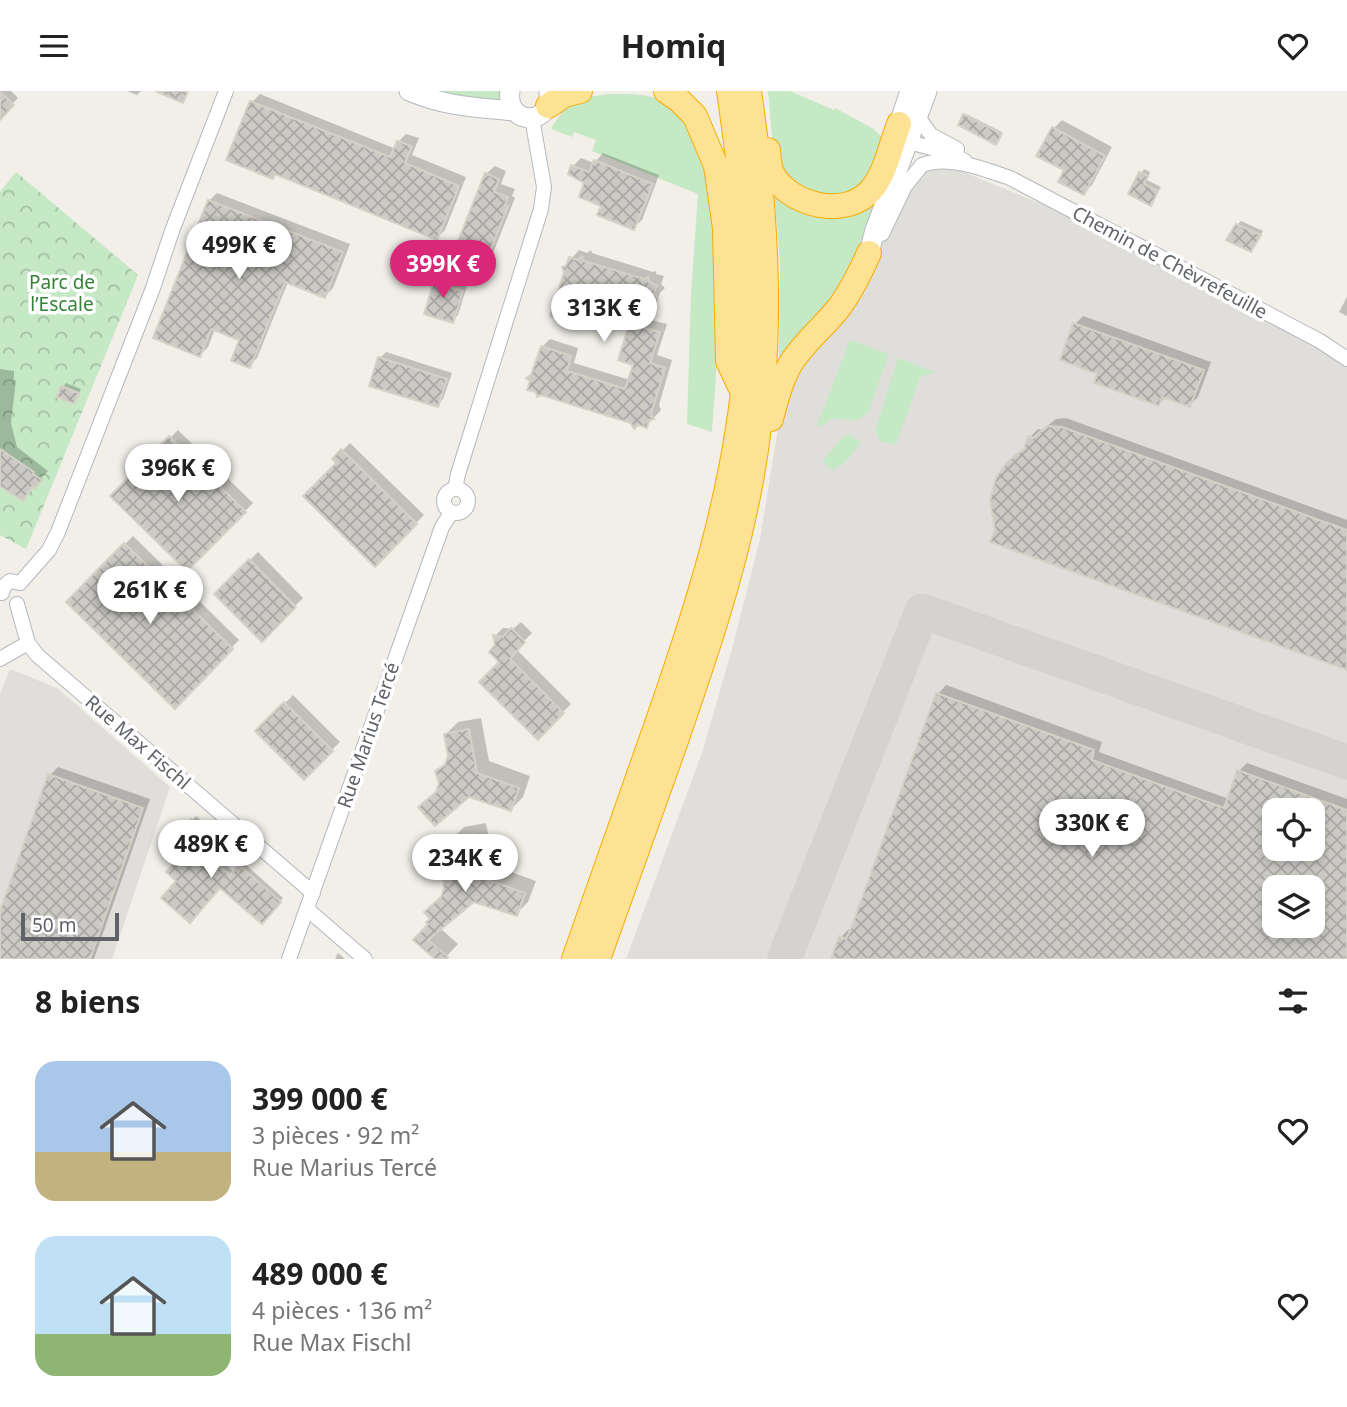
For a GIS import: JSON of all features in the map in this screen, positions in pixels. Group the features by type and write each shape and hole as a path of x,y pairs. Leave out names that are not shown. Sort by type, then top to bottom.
{"highway":[{"path":"530,103 580,91"},
{"path":"666,91 695,116 716,166 726,242 728,361 753,393"},
{"path":"598,959 702,667 720,608 751,477 753,393 747,347 746,255 743,203 729,91"},
{"path":"574,959 694,618 714,551 767,325 764,207 750,101"},
{"path":"750,101 766,141 771,170 779,183 796,198 822,206 845,204 870,191 908,127"},
{"path":"720,608 745,550 769,425 789,366 801,348 840,306 869,253"}],"main road":[{"path":"409,91 435,102 454,106 530,103"},
{"path":"908,127 910,91"},
{"path":"869,253 908,127 927,91"}],"street":[{"path":"20,583 49,550 58,532 226,91"},
{"path":"209,134 235,91"},
{"path":"908,127 907,133 920,91"},
{"name":"Rue Marius Tercé","path":"289,959 442,527 451,513 463,512 468,503 465,493 455,489 458,474 541,209 544,187 530,103"},
{"name":"Chemin de Chèvrefeuille","path":"908,127 952,146 983,169"},
{"name":"Chemin de Chèvrefeuille","path":"908,127 950,153 1010,178 1282,320 1347,359"},
{"name":"Chemin de Chèvrefeuille","path":"869,253 883,233 905,186 922,165 942,162 983,169"},
{"path":"10,581 20,583 24,586 25,594 17,604 8,603 1,593 4,586 10,581"},
{"name":"Rue Max Fischl","path":"17,604 28,643 37,655 313,893"},
{"path":"0,659 28,643"},
{"path":"307,909 365,959"}],"shaded area":[{"path":"935,166 961,171 1130,240 1347,359 1347,959 626,959 703,750 732,649 760,539 785,386 849,313 901,203 923,170"},
{"path":"10,669 57,688 170,787 112,959 0,959 0,694"}],"green space":[{"path":"428,91 500,91 499,101 448,98"},
{"path":"768,91 790,91 834,110 835,108 872,128 887,141 878,168 849,195 811,196 784,178 773,148"},
{"path":"611,94 635,94 666,102 691,133 705,170 713,213 717,261 717,356 712,432 687,424 691,293 698,194 592,151 596,140 574,132 572,137 551,129 563,111 575,101"},
{"name":"Parc de l’Escale","path":"16,172 138,275 26,549 0,535 0,192"},
{"path":"888,177 869,232 837,296 779,366 780,264 774,188 806,208"},
{"path":"850,340 889,354 868,413 858,420 831,419 818,428 817,425"},
{"path":"898,358 935,372 920,377 896,445 880,441 875,431"},
{"path":"848,433 861,442 846,462 832,471 823,461"}],"building":[{"path":"155,91 188,91 183,103"},
{"path":"0,92 14,105 0,120"},
{"path":"250,101 390,157 397,141 412,146 405,163 459,186 437,240 275,174 273,179 226,160"},
{"path":"963,114 1002,134 996,145 958,125"},
{"path":"1052,127 1105,156 1084,195 1058,182 1064,170 1036,156"},
{"path":"594,160 653,184 634,230 597,215 601,206 579,197 584,183 568,174 571,165 589,172"},
{"path":"1139,172 1148,176 1144,184 1158,191 1151,206 1128,194"},
{"path":"485,173 499,179 494,192 508,197 505,205 508,206 485,264 454,251"},
{"path":"208,200 343,252 325,298 285,282 250,368 231,361 239,340 211,329 200,357 153,338"},
{"path":"1236,224 1261,235 1251,252 1226,240"},
{"path":"582,256 584,261 644,279 648,277 649,282 657,285 654,293 658,297 654,300 644,328 660,332 650,363 665,368 651,414 654,419 649,420 647,428 638,425 634,429 631,423 541,395 537,397 536,392 527,390 530,381 526,378 531,375 541,346 571,356 567,371 625,389 633,365 618,360 629,325 613,320 615,316 587,307 581,326 550,316 564,272 562,267 566,266 569,257 578,260"},
{"path":"436,274 452,278 449,287 463,291 453,323 424,314"},
{"path":"1073,323 1204,370 1190,407 1162,397 1159,406 1094,383 1097,374 1060,360"},
{"path":"378,357 447,379 438,407 369,386"},
{"path":"61,386 79,393 74,404 57,397"},
{"path":"1047,426 1062,427 1347,530 1347,670 990,542 995,530 990,501 996,477 1008,461 1024,449 1028,436 1033,438"},
{"path":"169,436 246,512 187,571 110,496"},
{"path":"0,449 42,480 35,489 32,487 23,501 0,486"},
{"path":"341,449 417,524 375,567 303,496 336,463 332,459"},
{"path":"124,543 233,649 175,709 66,602"},
{"path":"249,559 296,607 262,642 214,594"},
{"path":"511,628 525,642 510,659 564,713 538,740 479,682 499,662 489,652 495,645 493,635 503,637"},
{"path":"936,693 1094,750 1092,760 1224,808 1237,770 1314,798 1262,798 1262,861 1325,861 1325,802 1347,810 1347,959 831,959 839,936 846,939"},
{"path":"284,702 333,751 304,780 255,731"},
{"path":"469,729 477,773 519,788 511,811 469,797 435,826 418,807 436,792 439,783 435,771 445,765 448,756 444,734"},
{"path":"48,774 143,808 90,959 0,959 0,911"},
{"path":"191,819 213,838 202,851 230,875 239,865 281,902 262,924 220,888 190,923 161,898 176,881 166,872 182,853 170,842"},
{"path":"474,834 482,878 525,893 517,916 474,902 428,940 448,957 435,959 413,940 428,924 426,922 430,919 424,912 441,897 444,888 443,876 454,862 450,838"}],"taxiway":[{"path":"785,957 922,611 1347,762"}]}
